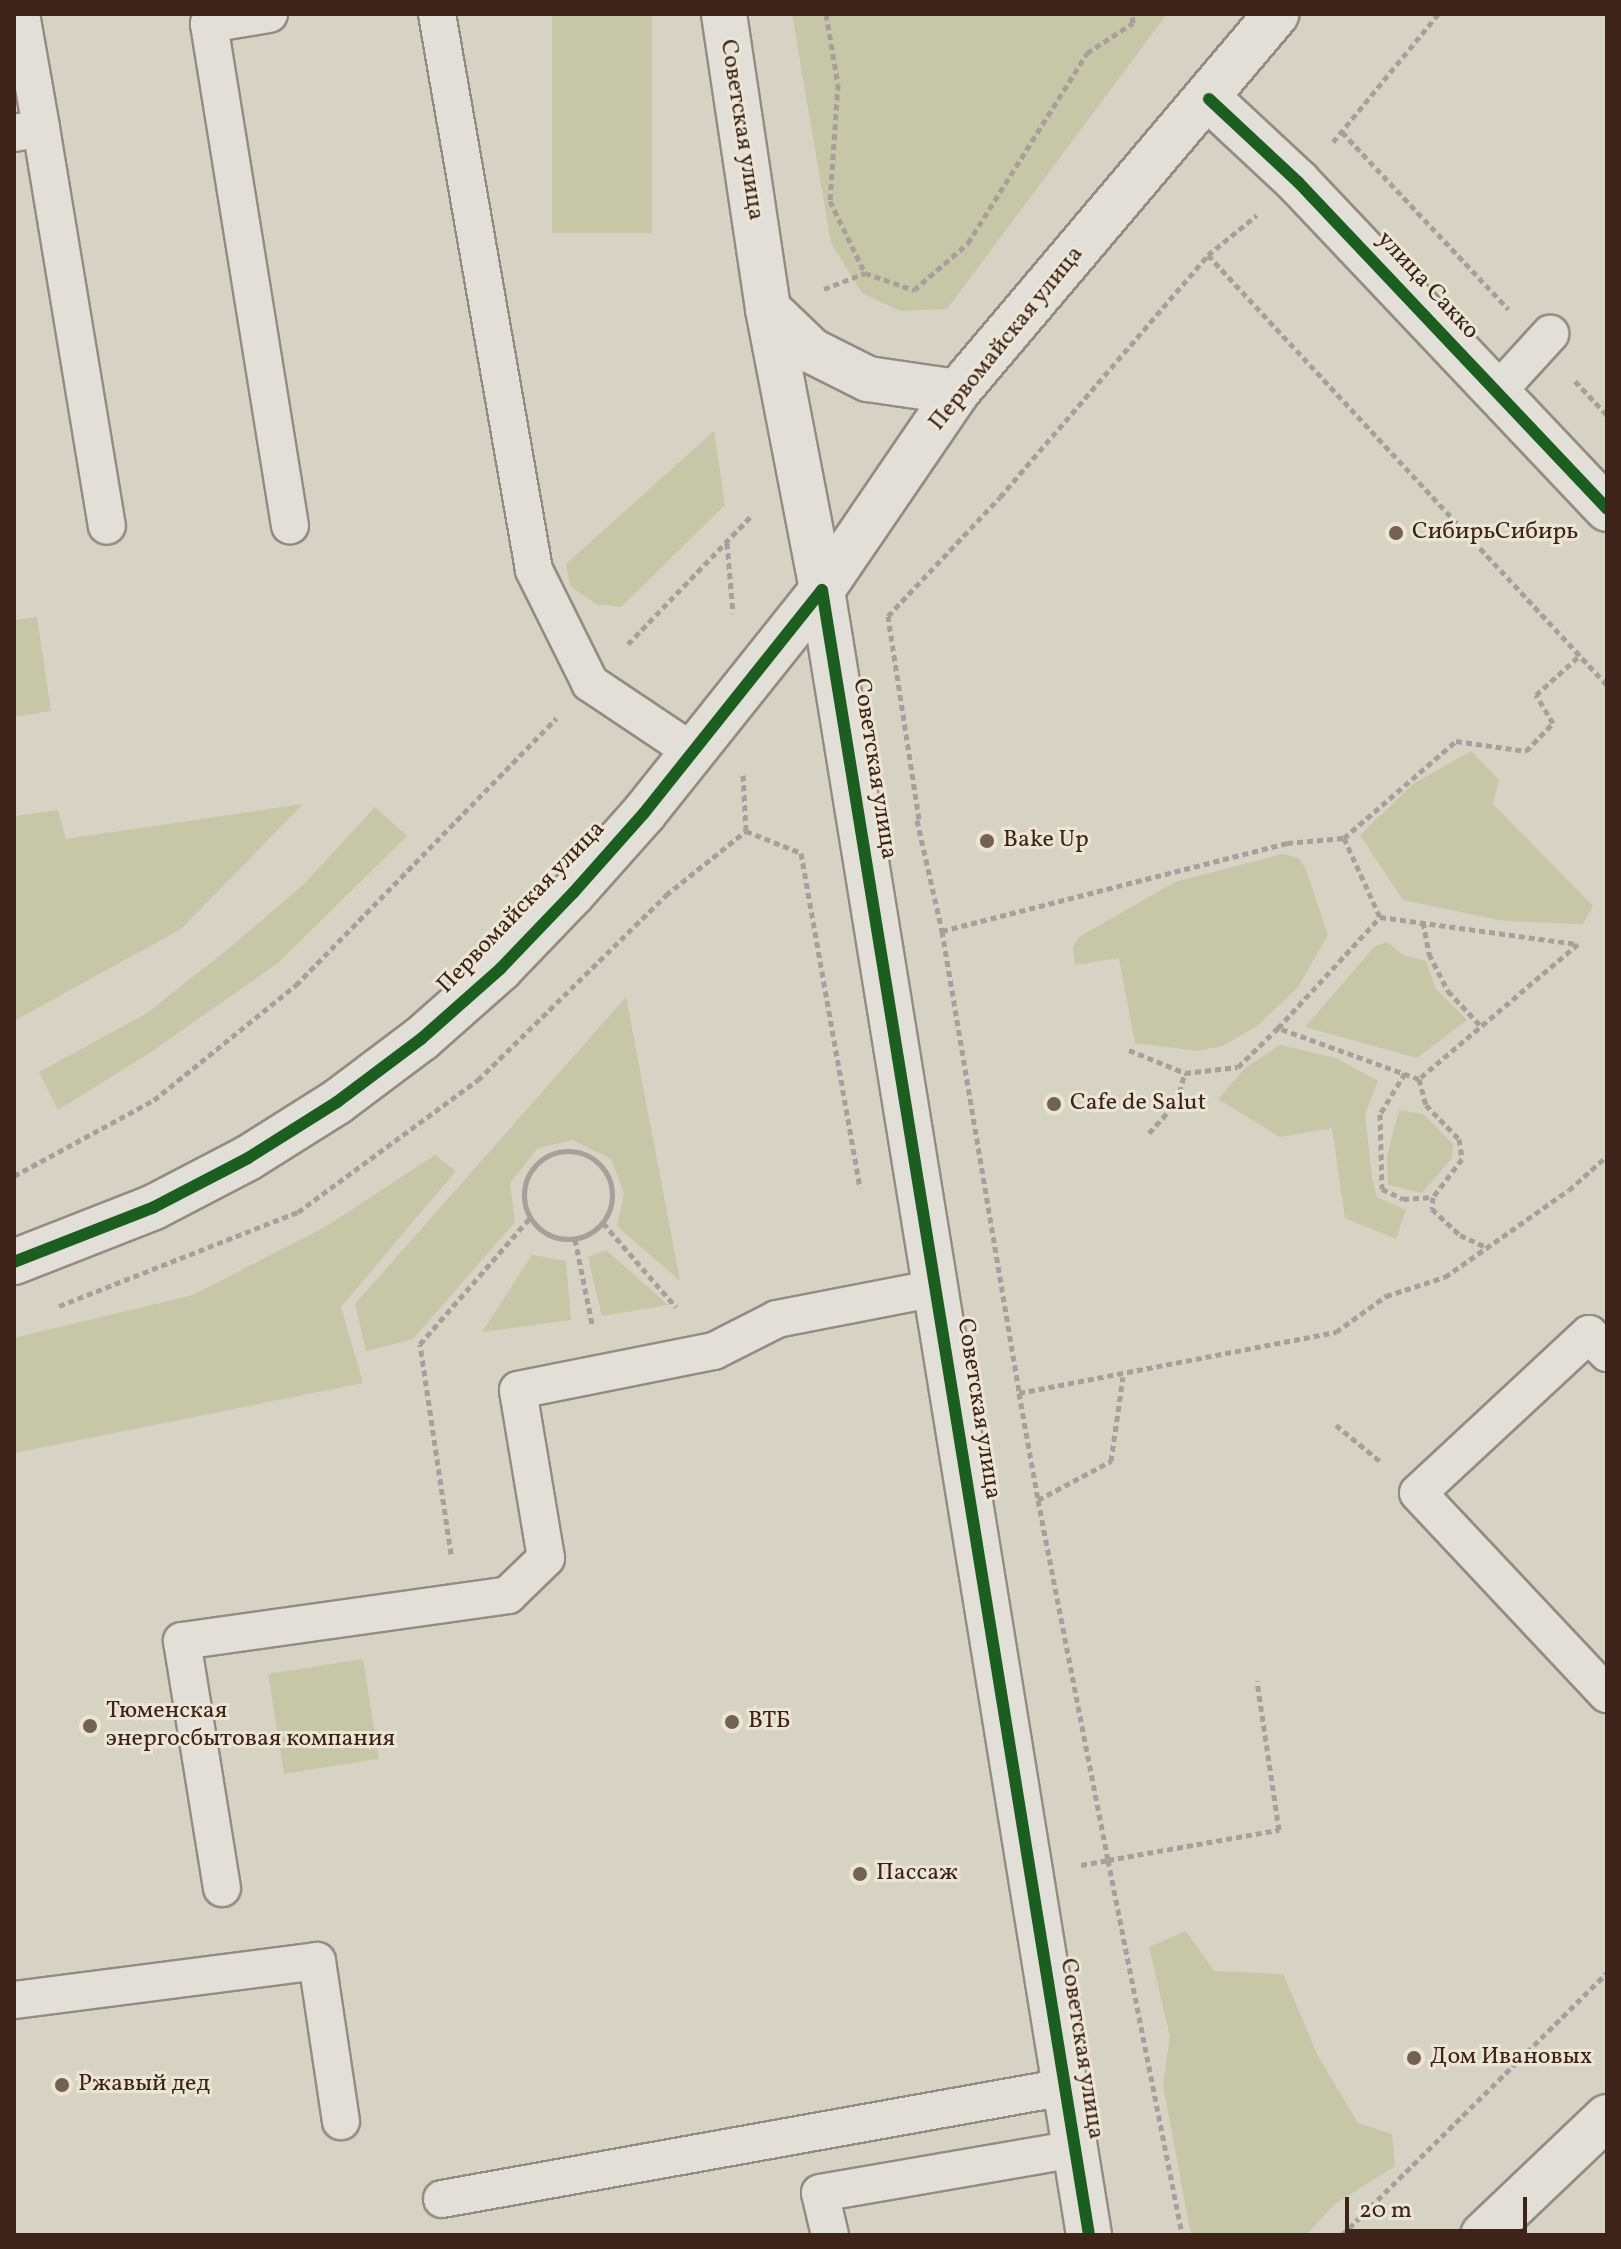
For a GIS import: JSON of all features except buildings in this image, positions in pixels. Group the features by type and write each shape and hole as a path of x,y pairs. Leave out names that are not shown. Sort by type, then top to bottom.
{"street":[{"name":"Советская улица","path":"724,14 768,309 822,590 1089,2235"},
{"name":"Первомайская улица","path":"14,1262 154,1207 248,1158 361,1084 500,969 573,893 693,752 822,590 957,392 1209,99 1276,14"},
{"name":"улица Сакко","path":"1209,99 1298,182 1607,509"},
{"path":"768,309 812,351 868,379 919,391 957,392"},
{"path":"1483,2235 1607,2117"}],"lane":[{"path":"21,14 28,131 107,526"},
{"path":"269,14 209,24 290,526"},
{"path":"437,14 534,570 590,683 693,752"},
{"path":"1497,392 1546,339"},
{"path":"222,1888 182,1641 508,1595 546,1558 518,1390 714,1351 777,1319 936,1288"},
{"path":"1607,1353 1589,1334 1418,1493 1607,1694"},
{"path":"14,2000 317,1961 341,2121"},
{"path":"442,2199 1065,2087"},
{"path":"830,2235 820,2193 1075,2149"}],"path":[{"path":"826,14 838,84 830,201 865,273"},
{"path":"768,309 865,273 914,290 968,243 1087,53 1133,23 1132,14"},
{"path":"1182,2235 1038,1500 942,931 919,819 888,616 1000,497 1208,255 1298,182 1438,14"},
{"path":"1342,132 1546,339 1607,415"},
{"path":"1208,255 1607,685"},
{"path":"14,1176 154,1100 296,985 751,515 749,500"},
{"path":"942,931 1287,843 1344,838 1456,741 1526,751 1553,723 1536,695 1579,656"},
{"path":"801,853 919,819"},
{"path":"1344,838 1380,917"},
{"path":"1380,917 1578,944 1419,1079"},
{"path":"1129,1050 1185,1073 1238,1067 1380,917"},
{"path":"1423,922 1429,954 1448,991 1481,1026"},
{"path":"1278,1028 1419,1079"},
{"path":"1149,1133 1177,1102 1185,1073"},
{"path":"1405,1073 1380,1114 1382,1189 1403,1199 1433,1197"},
{"path":"1419,1079 1426,1105 1459,1139 1462,1159 1433,1197 1432,1209 1460,1235 1488,1248"},
{"path":"580,1152 599,1163 611,1182 613,1204 603,1223 575,1239 544,1233 530,1218 524,1198 536,1165 556,1153 580,1152"},
{"path":"1019,1393 1123,1377 1336,1332 1386,1296 1445,1277 1569,1190 1607,1156"},
{"path":"458,1603 420,1344 530,1218"},
{"path":"603,1223 714,1351"},
{"path":"575,1239 601,1373"},
{"path":"1038,1500 1111,1461 1123,1377"},
{"path":"1336,1425 1377,1460"},
{"path":"1031,1874 1279,1830 1257,1681"},
{"path":"1342,2235 1607,1973"}],"green space":[{"path":"552,14 652,14 652,233 552,233"},
{"path":"792,14 1167,14 947,309 900,311 862,293 831,243"},
{"path":"714,431 725,505 621,607 596,604 570,586 566,564"},
{"path":"37,617 51,711 14,717 14,620"},
{"path":"1471,751 1499,780 1493,804 1593,906 1583,924 1504,921 1403,900 1360,835 1413,784"},
{"path":"303,804 181,929 14,1021 14,816 58,810 66,839"},
{"path":"375,807 407,836 278,963 151,1052 58,1110 39,1072 147,1013 304,884"},
{"path":"1283,854 1298,858 1305,867 1328,935 1298,987 1257,1026 1223,1046 1197,1051 1135,1043 1119,958 1075,965 1073,947 1079,937 1175,882"},
{"path":"1387,942 1403,955 1426,961 1436,989 1467,1020 1417,1058 1305,1027 1374,947"},
{"path":"626,997 680,1281 617,1226 624,1193 611,1159 573,1140 538,1148 510,1183 515,1222 413,1339 366,1351 355,1304"},
{"path":"1280,1045 1336,1058 1378,1081 1365,1114 1372,1178 1377,1197 1406,1210 1396,1239 1345,1218 1332,1128 1280,1137 1218,1099 1245,1068"},
{"path":"1399,1110 1423,1114 1453,1144 1452,1158 1422,1193 1388,1185 1387,1156"},
{"path":"435,1155 456,1171 341,1307 363,1383 14,1453 14,1338 193,1295 325,1227"},
{"path":"606,1250 668,1305 602,1316 588,1257"},
{"path":"532,1255 566,1261 571,1320 482,1332"},
{"path":"363,1659 379,1759 284,1774 268,1674"},
{"path":"1186,1931 1214,1971 1283,1974 1318,2056 1358,2123 1392,2134 1395,2166 1335,2204 1306,2235 1191,2235 1163,2085 1170,2036 1149,1947"}],"cycle path":[{"path":"1209,99 1298,182 1607,509"},
{"path":"822,590 1089,2235"},
{"path":"14,1262 154,1207 248,1158 337,1102 421,1039 500,969 573,893 644,813 822,590"}],"place":[{"name":"СибирьСибирь","path":"1396,533"},
{"name":"Bake Up","path":"987,841"},
{"name":"Cafe de Salut","path":"1054,1104"},
{"name":"ВТБ","path":"732,1722"},
{"name":"Тюменская энергосбытовая компания","path":"90,1726"},
{"name":"Пассаж","path":"860,1874"},
{"name":"Дом Ивановых","path":"1414,2058"},
{"name":"Ржавый дед","path":"62,2085"}]}
